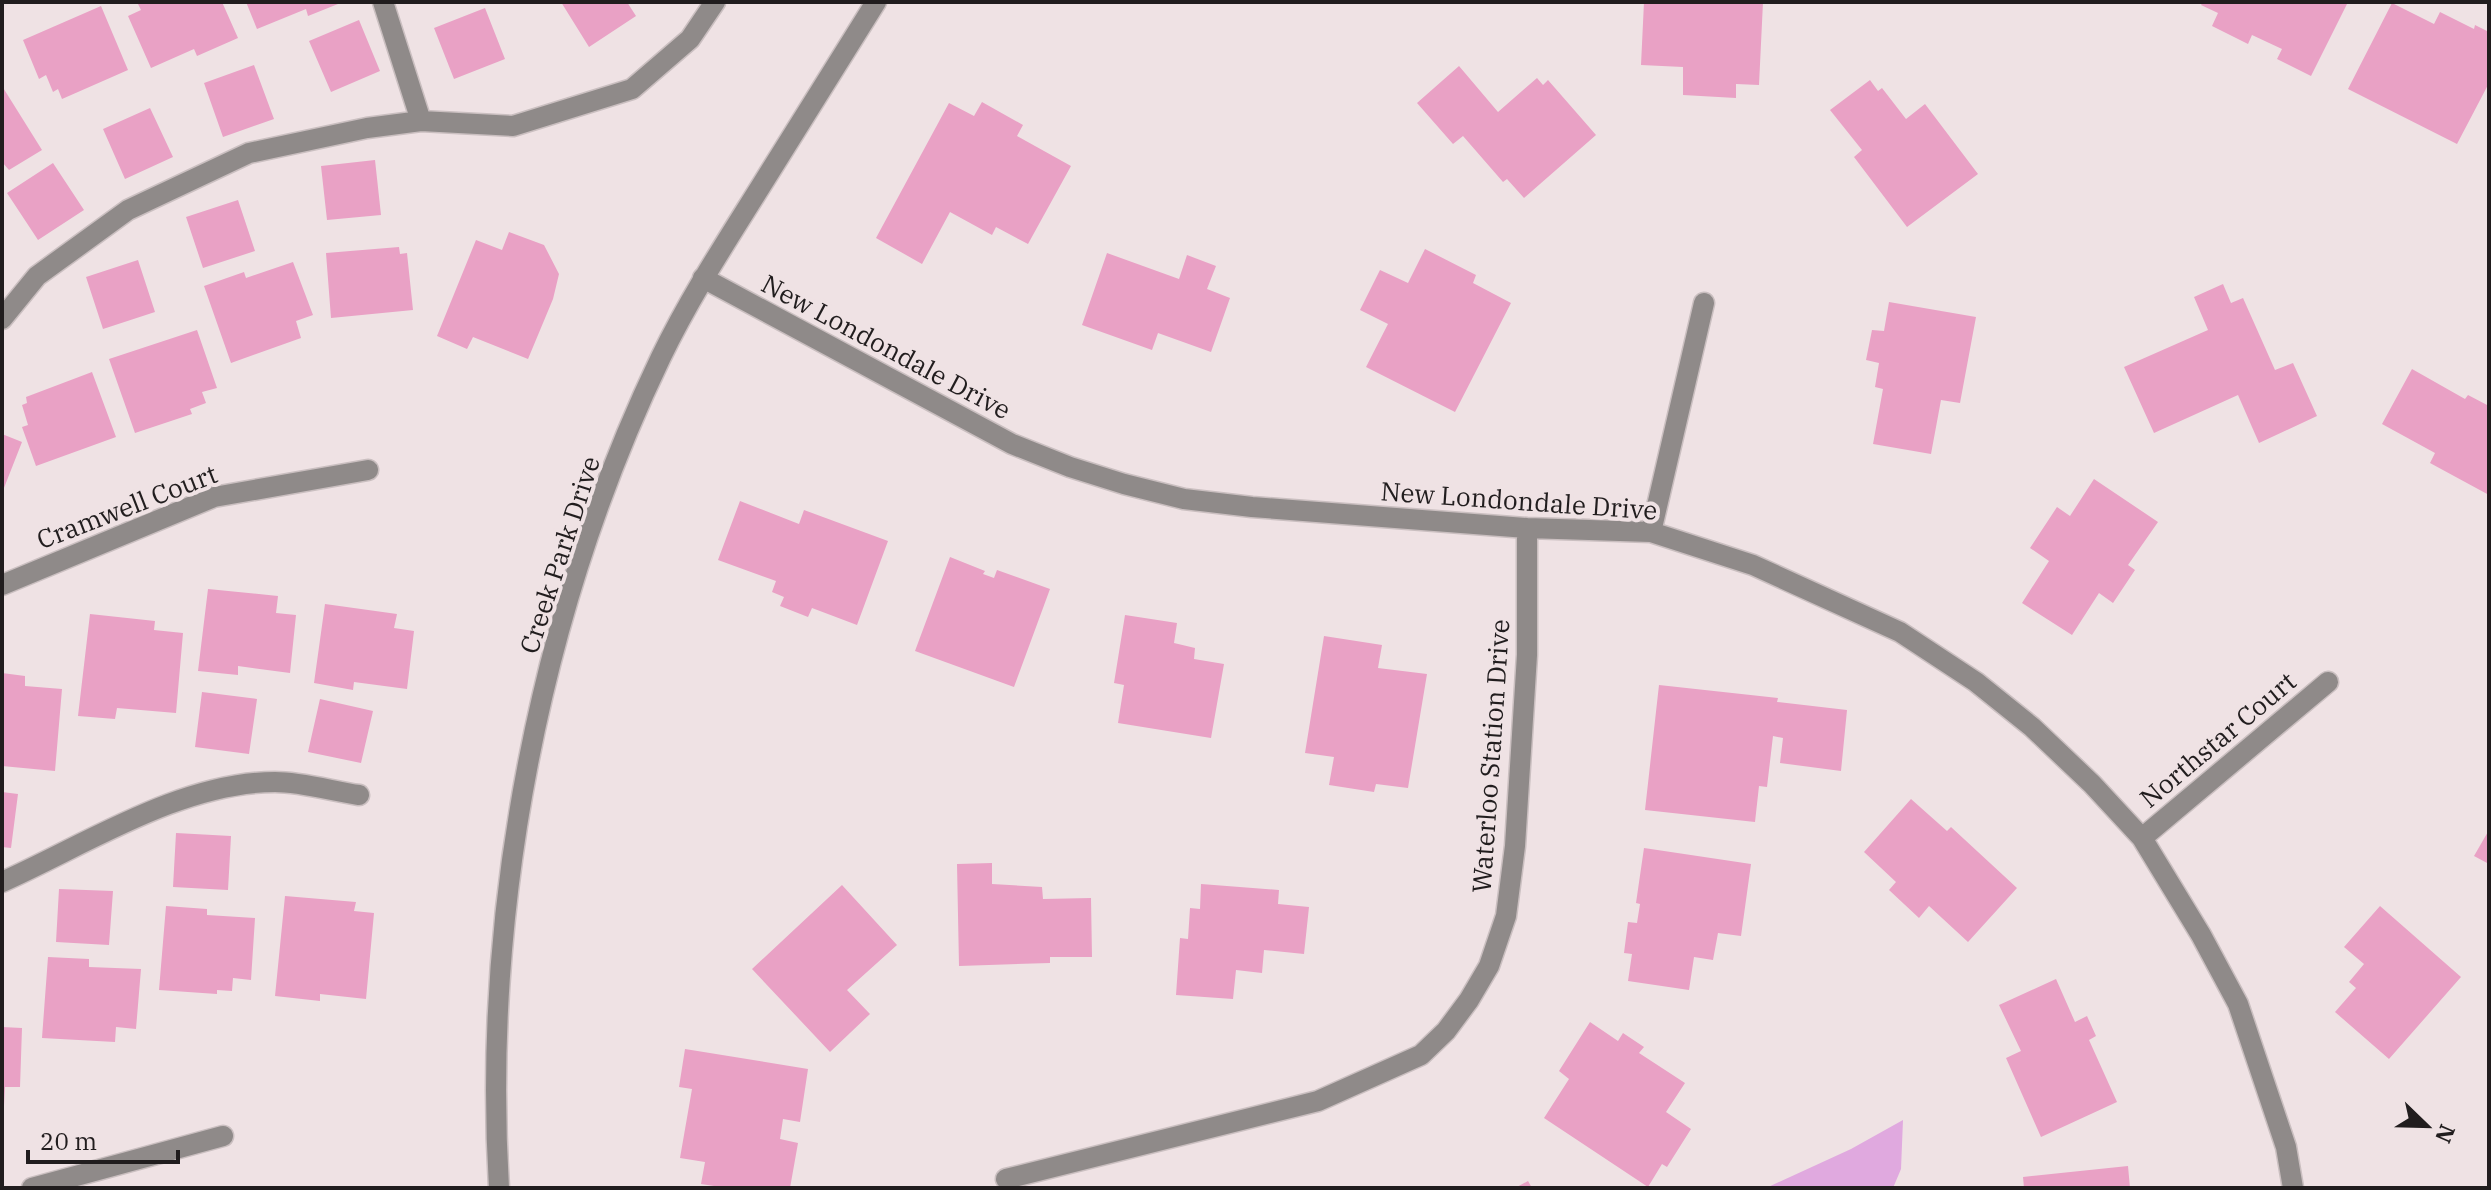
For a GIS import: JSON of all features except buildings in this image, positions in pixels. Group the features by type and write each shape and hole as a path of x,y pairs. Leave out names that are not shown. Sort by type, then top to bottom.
{"street":[{"path":"383,2 421,121"},
{"path":"2,319 37,276 128,210 249,153 367,128 421,121 513,126 632,89 690,39 715,2"},
{"name":"Creek Park Drive","path":"499,1188 495,1129 495,1036 512,860 536,719 578,569 624,443 661,357 703,278 876,2"},
{"name":"New Londondale Drive","path":"703,278 1012,444 1124,484 1184,499 1252,507 1527,528 1651,532 1753,565 1900,632 1976,682 2032,727 2092,784 2142,838 2201,935 2238,1004 2286,1147 2293,1188"},
{"path":"1651,532 1704,303"},
{"name":"Cramwell Court","path":"2,585 214,497 368,470"},
{"name":"Waterloo Station Drive","path":"1006,1179 1318,1101 1421,1055 1446,1031 1489,966 1506,916 1515,846 1526,685 1527,528"},
{"name":"Northstar Court","path":"2142,838 2328,682"},
{"path":"2,882 119,826 225,786 276,782 359,795"},
{"path":"32,1188 223,1136"}],"shaded area":[{"path":"1903,1120 1901,1169 1893,1188 1766,1188 1851,1149"}]}
